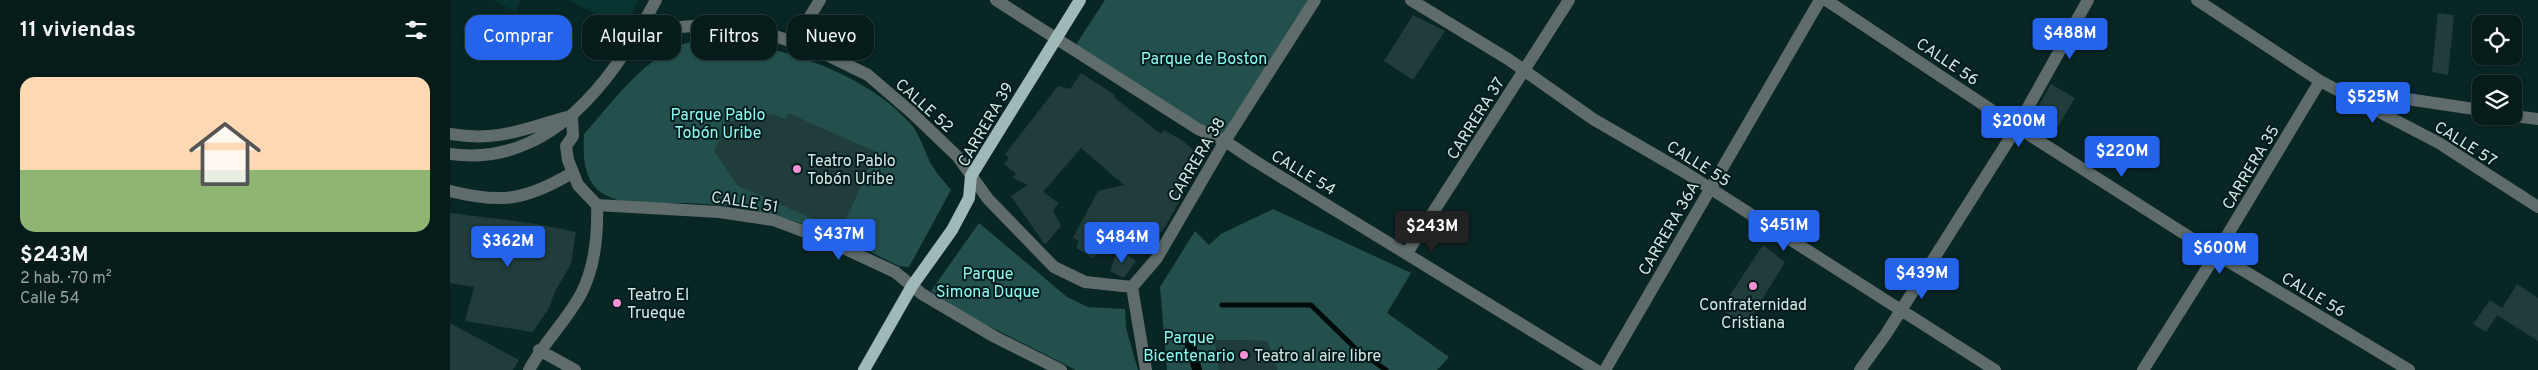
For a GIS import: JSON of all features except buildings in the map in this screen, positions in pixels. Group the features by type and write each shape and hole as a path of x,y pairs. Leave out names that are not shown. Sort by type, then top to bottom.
{"main road":[{"name":"CARRERA 39","path":"864,370 912,286 952,230 969,198 971,176 1080,0"}],"street":[{"path":"647,15 656,0"},
{"path":"811,15 820,0"},
{"name":"CALLE 54","path":"996,0 1198,129 1225,140 1255,161 1596,370"},
{"name":"CARRERA 38","path":"1132,287 1157,258 1225,140 1315,0"},
{"name":"CALLE 55","path":"1411,0 1524,70 1593,119 1709,188 1995,370"},
{"name":"CARRERA 37","path":"1407,253 1569,0"},
{"name":"CARRERA 36A","path":"1605,370 1709,188 1820,0"},
{"name":"CALLE 56","path":"1826,0 2216,254 2409,370"},
{"path":"1860,370 2017,126 2088,0"},
{"name":"CALLE 57","path":"2197,0 2326,84 2438,143 2538,207"},
{"name":"CALLE 52","path":"681,27 704,25 740,28 787,39"},
{"path":"450,154 482,156 521,148 545,137 572,116 619,60"},
{"name":"CALLE 52","path":"835,60 868,76 911,112 958,157 988,199 1054,267 1085,282 1132,287"},
{"path":"2326,84 2472,108"},
{"name":"CARRERA 35","path":"2143,370 2326,84"},
{"path":"450,134 491,137 522,132 572,116"},
{"path":"529,370 539,350 581,295 593,262 598,228 597,204 586,196 572,173 566,146 573,136 572,116"},
{"path":"2522,117 2538,118"},
{"path":"450,191 480,199 513,198 544,190 572,173"},
{"name":"CALLE 51","path":"597,204 719,212 773,220 824,239 895,272 922,294 995,337 1061,370"},
{"path":"1132,287 1146,370"},
{"path":"539,350 575,370"}],"shaded area":[{"path":"492,0 520,0 516,12"},
{"path":"568,0 639,0 631,15 598,15"},
{"path":"1195,340 1202,370 1192,370 1184,342"}],"green space":[{"name":"Parque de Boston","path":"1105,0 1310,0 1223,138 1075,46"},
{"name":"Parque Pablo Tobón Uribe","path":"691,42 691,60 777,60 777,51 787,54 787,60 807,60 813,62 841,73 866,87 909,122 913,126 932,166 951,190 909,267 899,266 847,241 769,214 714,205 629,202 618,200 599,191 590,179 585,165 584,134 622,90 650,63 654,60 681,60 681,45"},
{"name":"Parque Bicentenario","path":"1273,209 1411,273 1387,313 1449,357 1437,370 1277,370 1267,341 1215,340 1219,370 1167,370 1160,287 1195,231 1209,245 1221,234"},
{"name":"Parque Simona Duque","path":"979,223 1067,297 1088,307 1125,309 1126,328 1138,370 1076,370 967,315 931,291"}],"waterway":[{"path":"1222,305 1311,305 1356,349 1386,370"}],"place":[{"name":"Teatro Pablo Tobón Uribe","path":"797,169"},
{"name":"Confraternidad Cristiana","path":"1753,286"},
{"name":"Teatro El Trueque","path":"617,303"},
{"name":"Teatro al aire libre","path":"1244,355"}]}
